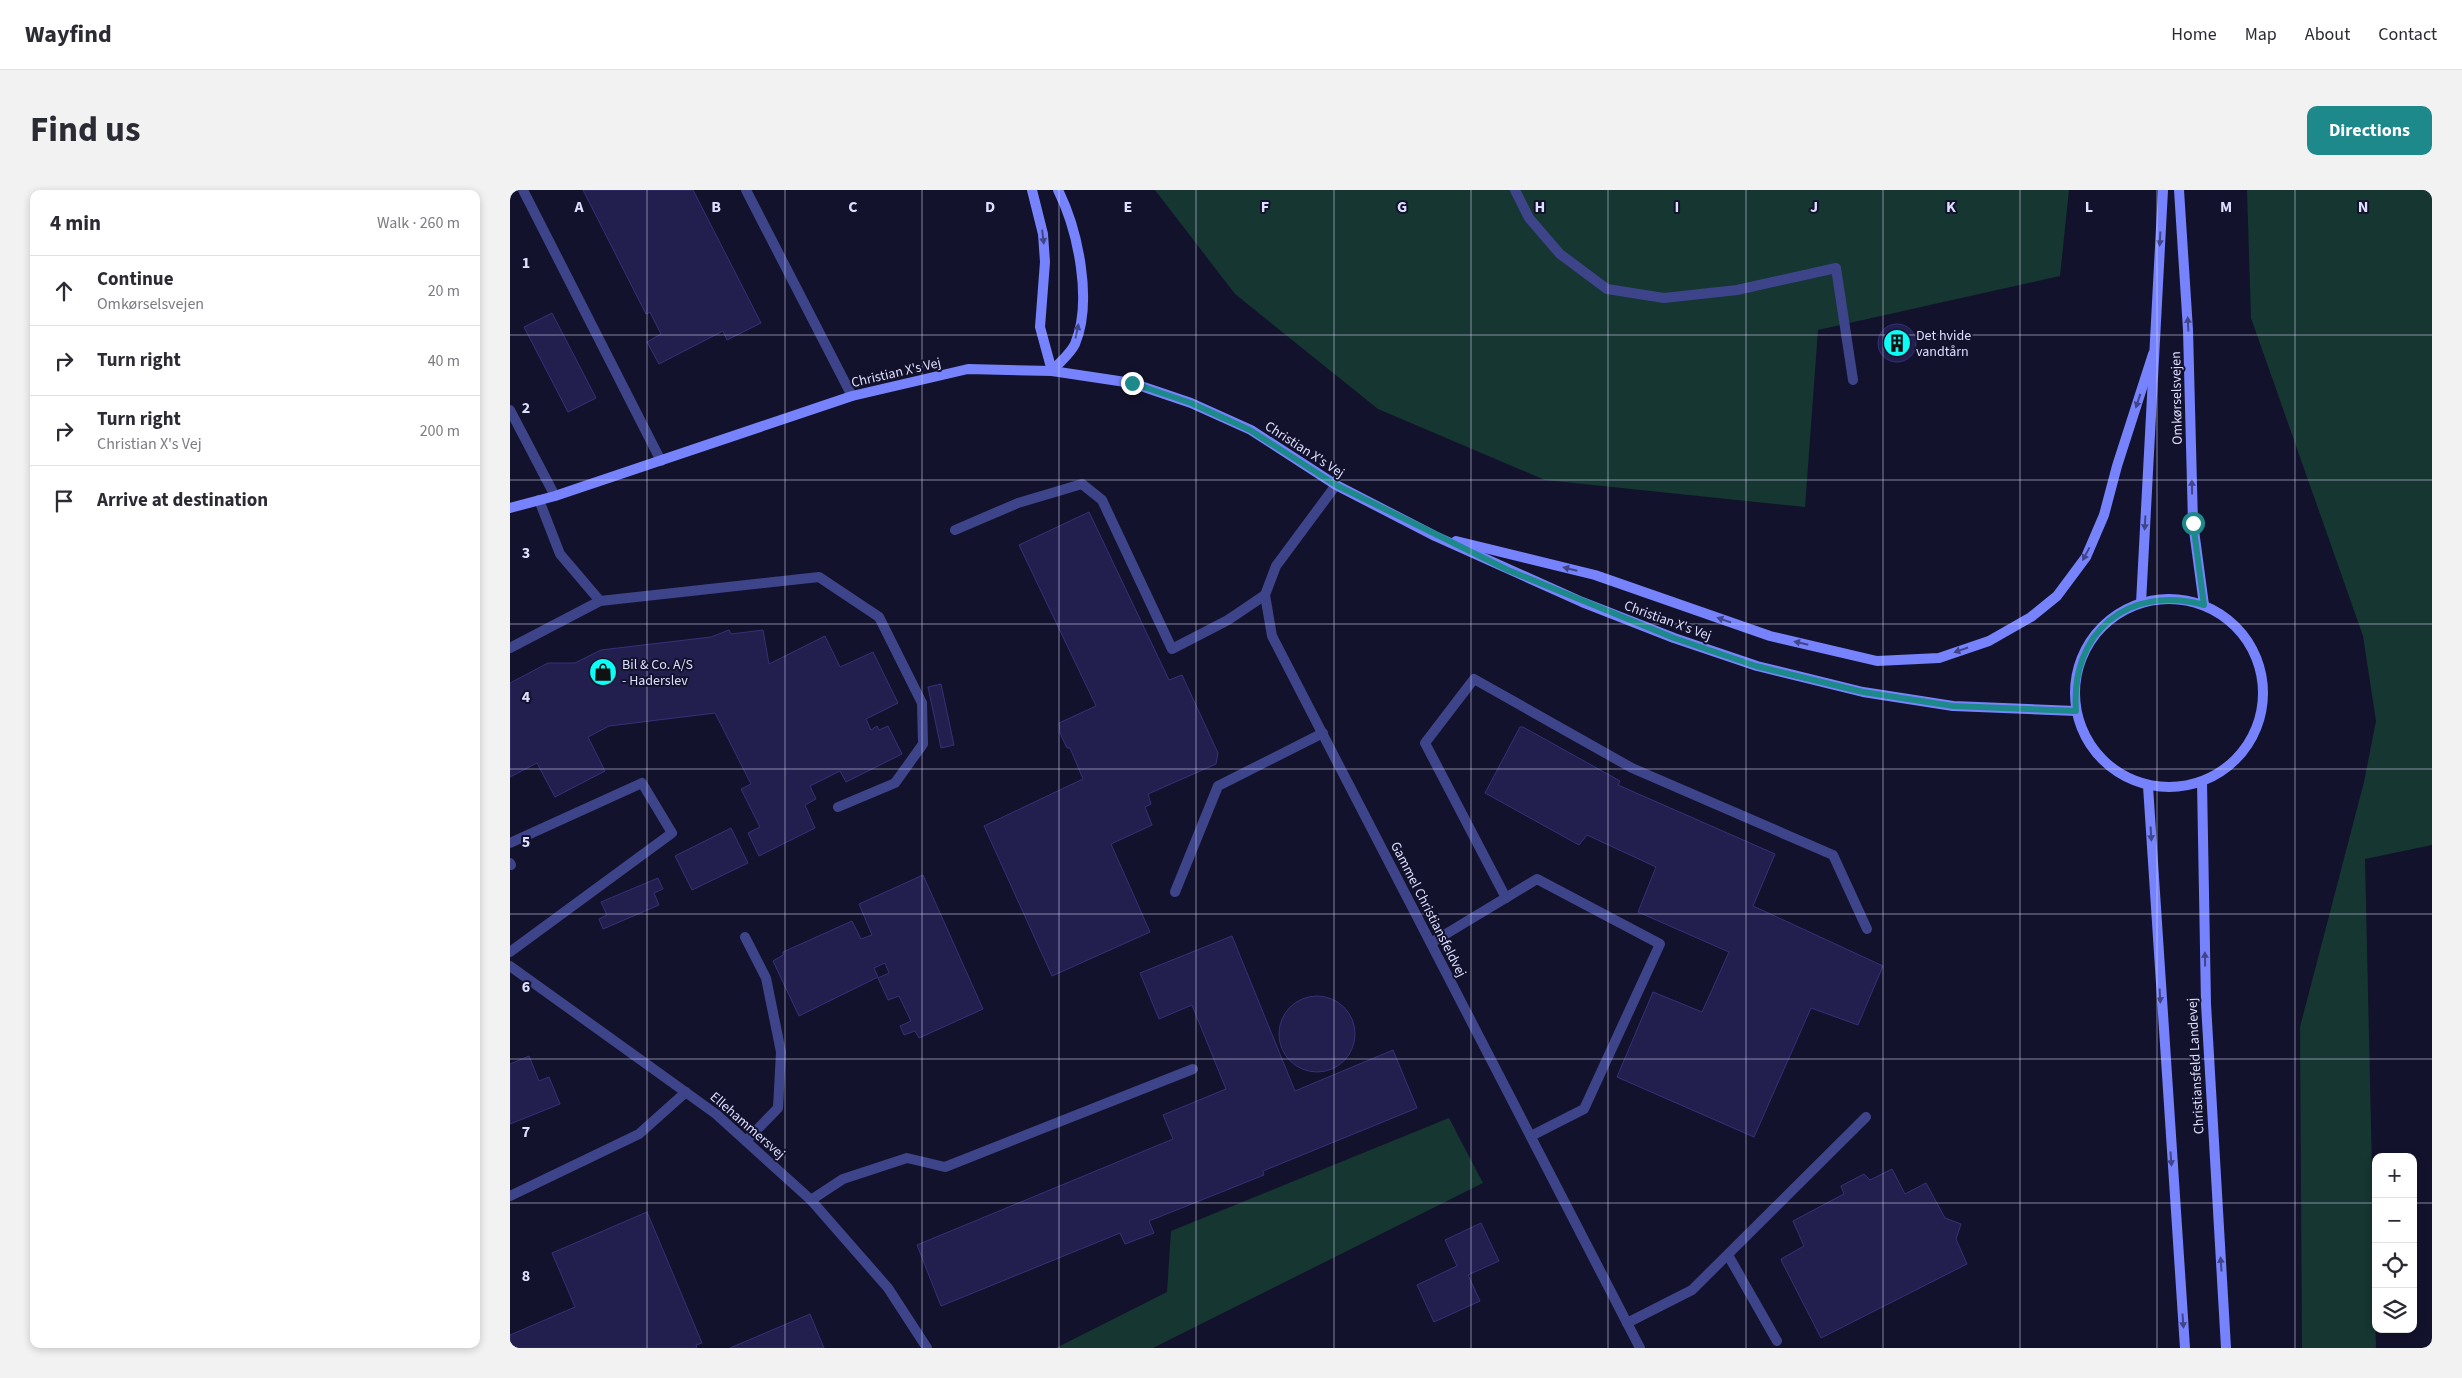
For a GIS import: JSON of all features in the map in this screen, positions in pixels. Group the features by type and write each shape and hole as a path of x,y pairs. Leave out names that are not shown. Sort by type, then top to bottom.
{"street":[{"path":"523,190 662,461"},
{"path":"746,190 852,396"},
{"path":"1032,190 1043,234 1044,253 1040,327 1052,370"},
{"path":"1052,370 1074,345 1083,306 1077,246 1069,212 1058,190"},
{"path":"1515,190 1529,218 1560,254 1607,289 1664,298 1738,290 1836,268 1853,380"},
{"name":"Omkørselsvejen","path":"2141,603 2163,190"},
{"name":"Omkørselsvejen","path":"2179,190 2188,330 2193,523 2204,605"},
{"path":"1435,536 1595,575 1770,636 1877,661 1939,658 1989,640 2031,617 2057,596 2086,557 2104,515 2117,466 2153,354"},
{"name":"Christian X's Vej","path":"510,508 555,496 662,461 852,396 968,370 1052,370 1132,383 1191,403 1250,430 1336,485 1435,536 1582,602 1674,638 1756,666 1863,692 1953,706 2076,711"},
{"path":"510,410 555,496"},
{"path":"955,530 1018,502 1082,484 1102,500 1172,649 1228,620 1265,595 1276,566 1336,485"},
{"path":"539,500 560,554 600,601"},
{"path":"510,648 600,601 819,577 879,617 922,703 923,744 895,783 838,806"},
{"name":"Gammel Christiansfeldvej","path":"1265,595 1272,636 1640,1348"},
{"path":"2173,599 2204,605 2236,626 2248,640 2257,657 2264,695 2262,713 2256,732 2247,748 2234,762 2202,782 2175,788 2148,786 2130,780 2101,759 2081,728 2076,711 2076,682 2083,653 2094,636 2107,622 2123,611 2141,603 2173,599"},
{"path":"1506,898 1425,743 1474,679 1632,768 1833,854 1867,930"},
{"path":"1175,892 1218,786 1323,733"},
{"name":"Christiansfeld Landevej","path":"2202,782 2206,1004 2226,1348"},
{"path":"510,843 642,783 672,833 510,952"},
{"name":"Christiansfeld Landevej","path":"2148,786 2185,1348"},
{"path":"1431,943 1537,879 1660,944 1584,1109 1531,1136"},
{"path":"745,937 766,978 781,1052 778,1108 746,1141"},
{"name":"Ellehammersvej","path":"510,966 716,1114 811,1200 888,1288 927,1348"},
{"path":"811,1200 843,1179 907,1158 945,1167 1193,1069"},
{"path":"510,1196 640,1134 686,1092"},
{"path":"1627,1323 1692,1290 1866,1117"},
{"path":"1728,1254 1777,1341"}],"green space":[{"path":"1155,190 2069,190 2060,276 1818,330 1805,507 1545,480 1378,409 1235,294"},
{"path":"2247,190 2432,190 2432,845 2365,859 2372,1170 2372,1333 2376,1333 2376,1348 2302,1348 2300,1027 2364,782 2376,721 2363,636 2251,318"},
{"path":"1449,1118 1483,1183 1153,1348 1056,1348 1167,1292 1171,1231"}],"building":[{"path":"583,190 693,190 761,323 727,340 723,331 659,364 647,342 661,334 650,312 646,314"},
{"path":"552,313 596,398 568,412 524,327"},
{"name":"Det hvide vandtårn","path":"1897,324 1911,329 1916,343 1911,357 1897,362 1883,357 1878,343 1883,329"},
{"path":"1089,512 1169,680 1182,675 1218,753 1216,764 1148,794 1151,804 1145,807 1152,825 1111,844 1150,932 1052,976 984,826 1083,779 1070,748 1067,748 1060,733 1059,723 1096,706 1019,545"},
{"path":"729,630 731,634 763,630 769,664 825,636 840,667 873,652 898,703 866,719 871,730 877,726 879,730 888,726 902,754 846,782 840,771 810,786 816,799 805,805 815,828 759,856 748,833 760,827 741,789 751,784 715,713 609,726 588,737 605,771 555,797 537,763 510,777 510,683 548,663 575,663 601,650 711,637"},
{"path":"941,684 954,745 941,748 928,687"},
{"path":"1520,727 1620,781 1618,785 1775,854 1753,906 1883,966 1858,1025 1811,1008 1754,1137 1617,1077 1653,992 1702,1012 1729,952 1638,912 1656,867 1587,835 1579,845 1485,793"},
{"path":"731,828 748,863 692,890 675,856"},
{"path":"923,875 983,1009 919,1038 915,1031 904,1035 900,1026 911,1021 899,996 888,1000 878,978 889,973 885,963 874,968 878,977 799,1016 773,961 783,955 783,952 852,921 861,939 872,935 859,904"},
{"path":"658,878 663,889 654,893 659,905 603,929 599,919 607,915 601,902"},
{"path":"1232,936 1295,1091 1393,1050 1417,1108 1263,1171 1264,1175 1149,1221 1154,1233 1125,1244 1120,1233 941,1306 917,1245 1173,1139 1163,1115 1226,1089 1192,1005 1159,1019 1140,973"},
{"path":"1317,996 1332,999 1344,1007 1352,1019 1355,1034 1352,1049 1344,1061 1332,1069 1317,1072 1302,1069 1290,1061 1282,1049 1279,1034 1282,1019 1290,1007 1302,999"},
{"path":"529,1056 539,1081 549,1077 560,1104 510,1124 510,1064"},
{"path":"1892,1169 1905,1194 1926,1183 1945,1218 1961,1224 1956,1239 1967,1264 1821,1338 1781,1259 1804,1246 1793,1221 1844,1194 1841,1186 1864,1174 1870,1180"},
{"path":"647,1212 702,1343 696,1345 697,1348 510,1348 510,1335 575,1307 552,1253"},
{"path":"1481,1223 1499,1261 1468,1275 1480,1301 1434,1322 1417,1285 1457,1266 1445,1240"},
{"path":"810,1314 824,1348 730,1348"}],"place":[{"name":"Det hvide vandtårn","path":"1897,343"},
{"name":"Bil & Co. A/S - Haderslev","path":"603,672"}],"route":[{"path":"1132,383 1191,403 1250,430 1336,485 1435,536 1582,602 1674,638 1756,666 1863,692 1953,706 2076,711 2075,691 2077,672 2083,653 2094,636 2107,622 2123,611 2141,603 2157,600 2173,599 2204,605 2193,523"}]}
